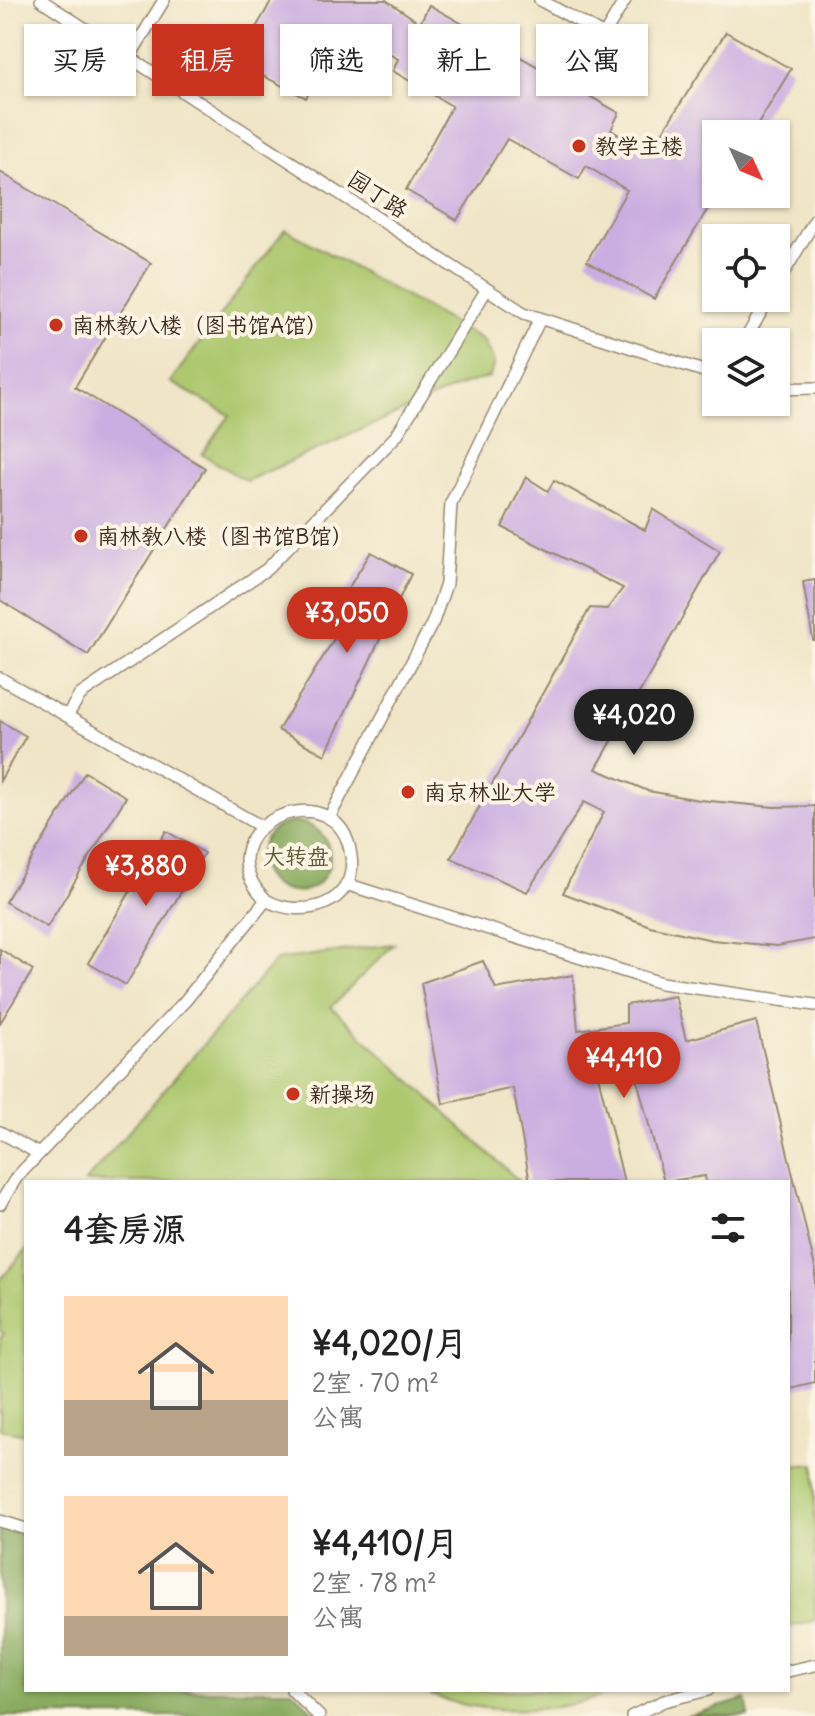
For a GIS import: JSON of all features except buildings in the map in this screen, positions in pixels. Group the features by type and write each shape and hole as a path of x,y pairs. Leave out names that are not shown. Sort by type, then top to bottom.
{"lane":[{"name":"园丁路","path":"41,0 79,24"},
{"path":"136,46 164,0"},
{"path":"540,0 604,35 625,0"},
{"name":"园丁路","path":"136,60 487,289 540,319 702,371"},
{"path":"790,262 815,220"},
{"path":"67,716 80,695 267,569 396,436 487,289"},
{"path":"329,818 433,622 446,584 451,503 540,319"},
{"path":"790,389 815,388"},
{"path":"0,678 262,827"},
{"path":"310,810 329,818 343,834 351,853 352,874 340,894 323,906 303,911 281,909 266,900 254,888 247,874 246,856 253,837 262,827 288,811 310,810"},
{"path":"346,884 661,983 815,1005"},
{"path":"0,1204 16,1178 185,1001 266,900"},
{"path":"0,1132 39,1154"},
{"path":"0,1521 24,1528"},
{"path":"790,1671 815,1665"},
{"path":"294,1692 319,1716"},
{"path":"632,1716 664,1701 700,1692"}],"green space":[{"path":"285,229 483,340 494,362 490,377 464,384 246,481 202,454 230,415 170,382"},
{"name":"大转盘","path":"288,822 302,822 324,837 330,857 328,870 320,882 302,892 288,892 266,877 260,864 260,850 275,828"},
{"name":"新操场","path":"394,944 331,1007 518,1180 87,1180 276,960"},
{"path":"24,1252 24,1434 0,1429 0,1338 4,1334 0,1331 0,1280"},
{"path":"815,1464 815,1621 790,1627 790,1466"},
{"path":"0,1527 24,1533 24,1692 294,1692 319,1716 0,1716"},
{"path":"425,1692 612,1692 569,1705 517,1710 465,1705"},
{"path":"746,1699 749,1716 687,1716"}],"place":[{"name":"教学主楼","path":"579,146"},
{"name":"南林教八楼（图书馆A馆）","path":"56,325"},
{"name":"南林教八楼（图书馆B馆）","path":"81,536"},
{"name":"南京林业大学","path":"408,792"},
{"name":"新操场","path":"293,1094"}]}
